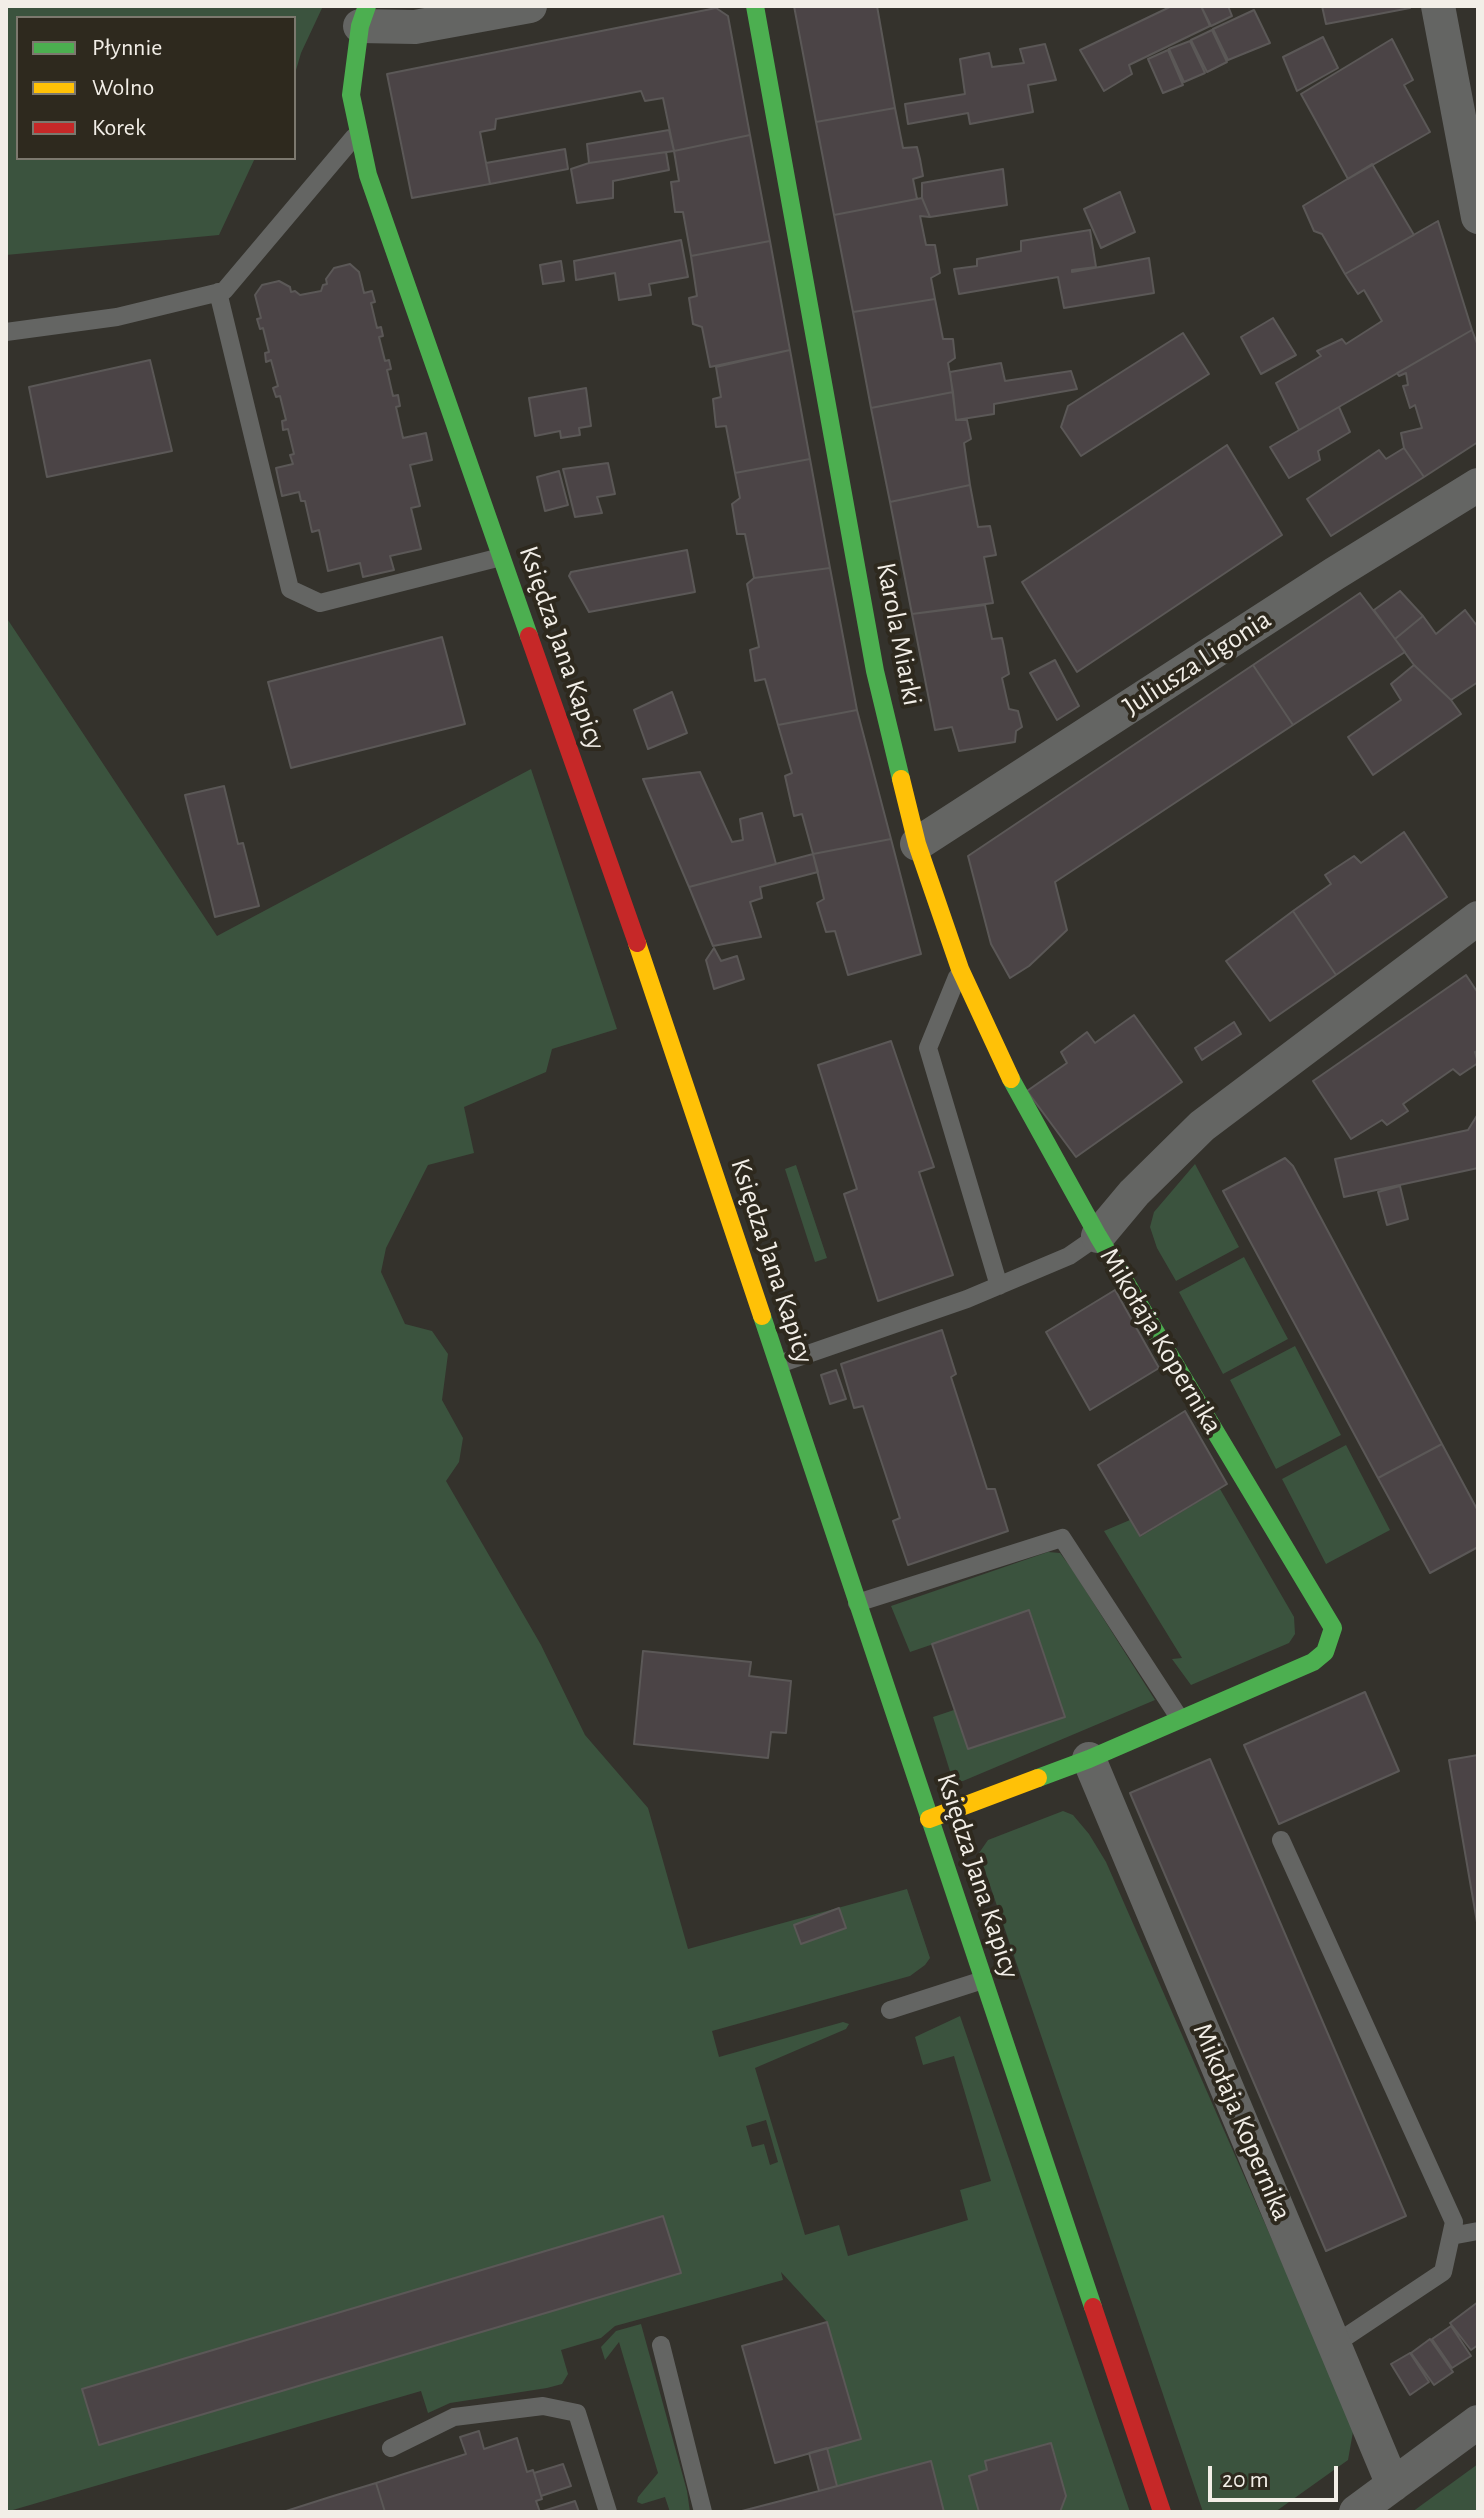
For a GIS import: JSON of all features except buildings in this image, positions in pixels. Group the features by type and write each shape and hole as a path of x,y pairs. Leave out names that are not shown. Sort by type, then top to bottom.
{"street":[{"path":"364,16 415,27 530,6"},
{"name":"Karola Miarki","path":"755,6 875,671 917,844 960,969 1018,1094 1098,1236"},
{"path":"1438,6 1478,217"},
{"name":"Księdza Jana Kapicy","path":"364,16 351,95 372,188 649,977 1162,2512"},
{"name":"Juliusza Ligonia","path":"917,844 1334,574 1478,485"},
{"name":"Mikołaja Kopernika","path":"929,1819 1089,1759 1313,1662 1325,1652 1333,1628 1098,1236 1134,1193 1202,1126 1478,918"},
{"name":"Mikołaja Kopernika","path":"1089,1759 1393,2485"},
{"path":"1356,2512 1478,2422"}],"lane":[{"path":"6,332 117,317 224,291 359,131"},
{"path":"218,292 290,589 320,603 501,557"},
{"path":"960,969 928,1048 999,1286"},
{"path":"777,1364 967,1299 1069,1256 1098,1236"},
{"path":"857,1603 1062,1538 1180,1719"},
{"path":"1281,1840 1454,2222 1443,2272 1335,2344"},
{"path":"890,2010 983,1980"},
{"path":"1451,2236 1478,2231"},
{"path":"661,2345 703,2512"},
{"path":"391,2448 454,2417 543,2406 577,2413 608,2512"}],"green space":[{"path":"6,6 323,6 296,70 296,16 16,16 16,160 254,160 219,235 6,255"},
{"path":"6,617 217,936 531,769 617,1029 552,1049 546,1072 464,1107 474,1153 428,1165 386,1248 381,1272 405,1324 432,1331 448,1354 442,1400 463,1438 459,1462 446,1481 541,1645 585,1735 648,1808 688,1949 907,1889 930,1958 925,1965 910,1976 712,2031 719,2057 843,2022 849,2024 846,2029 755,2068 805,2235 839,2225 848,2256 968,2220 960,2190 991,2181 954,2056 923,2065 915,2037 960,2016 1130,2512 1060,2512 1066,2496 1050,2443 986,2461 987,2470 970,2476 979,2512 944,2512 930,2461 837,2486 827,2448 861,2438 827,2322 781,2272 783,2280 615,2326 601,2338 561,2350 568,2374 562,2384 450,2403 428,2413 421,2391 6,2512","holes":["766,2120 778,2162 770,2165 764,2144 752,2147 746,2126"]},
{"path":"1195,1164 1239,1247 1176,1281 1157,1248 1150,1227 1154,1212"},
{"path":"796,1165 827,1258 815,1262 785,1169"},
{"path":"1244,1257 1288,1339 1223,1374 1179,1292"},
{"path":"1295,1346 1341,1435 1276,1469 1230,1380"},
{"path":"1346,1445 1390,1530 1326,1564 1282,1479"},
{"path":"1220,1489 1294,1617 1295,1634 1289,1643 1191,1685 1172,1659 1182,1658 1104,1531 1130,1520 1140,1537"},
{"path":"1048,1552 1060,1553 1072,1569 1155,1700 963,1781 953,1781 933,1717 954,1710 969,1749 1065,1717 1030,1611 910,1652 891,1606"},
{"path":"1063,1811 1073,1815 1106,1862 1354,2426 1348,2460 1275,2512 1203,2512 979,1853 988,1840"},
{"path":"641,2324 690,2512 670,2512 665,2497 642,2504 637,2502 658,2473 619,2342 605,2360 601,2347 616,2331"},
{"path":"1478,2464 1478,2512 1412,2512"}],"traffic: fast":[{"path":"367,6 360,26 351,95 368,175 529,636"},
{"path":"755,6 875,671 901,779"},
{"path":"1011,1079 1098,1236 1333,1628 1325,1652 1313,1662 1038,1778"},
{"path":"762,1316 1093,2307"}],"traffic: slow":[{"path":"901,779 917,844 960,969 1011,1079"},
{"path":"637,943 762,1316"},
{"path":"929,1819 1038,1778"}],"traffic: jam":[{"path":"529,636 637,943"},
{"path":"1093,2307 1162,2512"}]}
